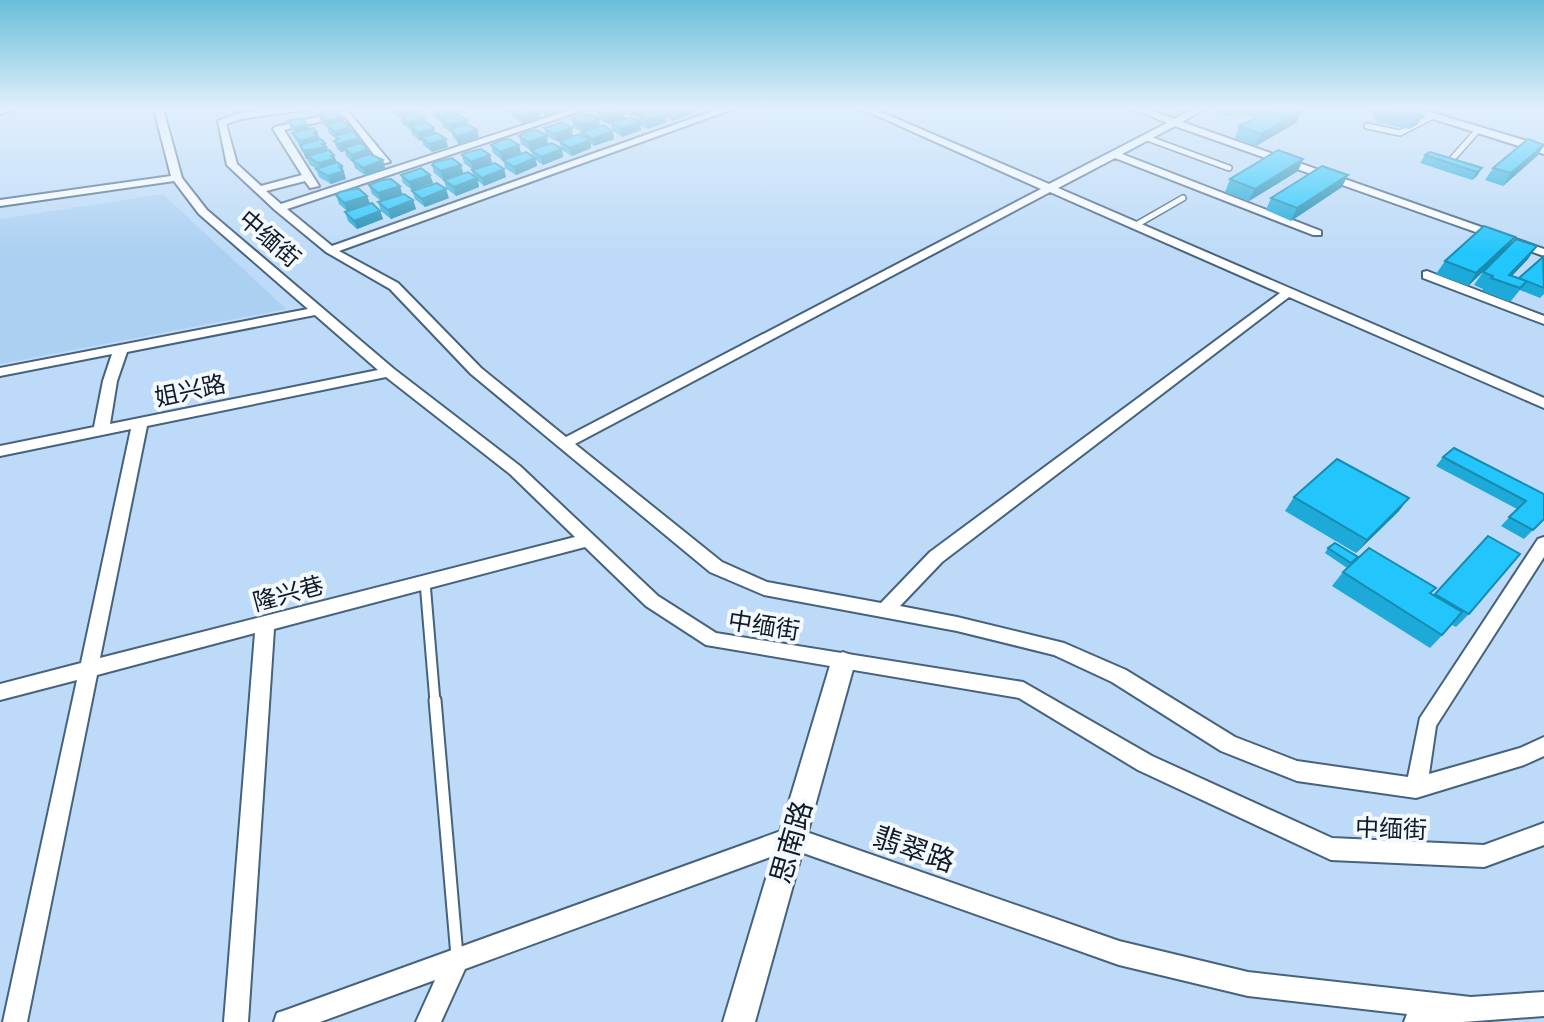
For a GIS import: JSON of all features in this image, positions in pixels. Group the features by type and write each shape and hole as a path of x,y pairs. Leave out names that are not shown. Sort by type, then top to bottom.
{"street":[{"name":"中缅街","path":"171,157 177,178 203,212 389,372 515,470 652,601 712,640 1023,690 1145,763 1331,849 1484,856 1544,834"},
{"path":"230,157 232,165 279,208 330,250 394,286 476,371 716,567 764,588 957,624 1057,648 1119,676 1228,744 1297,771 1416,788 1524,756 1544,746"},
{"path":"261,189 310,182 295,157"},
{"path":"400,157 413,165"},
{"path":"279,208 438,157"},
{"path":"330,250 594,157"},
{"path":"978,157 1544,403"},
{"path":"566,443 1113,157"},
{"path":"1120,157 1317,233"},
{"path":"1271,157 1544,253"},
{"path":"0,203 177,178"},
{"path":"1427,275 1544,320"},
{"path":"883,612 936,557 1290,291"},
{"path":"0,372 318,311"},
{"path":"101,431 110,381 121,349"},
{"name":"姐兴路","path":"0,451 389,372"},
{"path":"15,1022 140,423"},
{"name":"隆兴巷","path":"0,692 588,540"},
{"path":"1416,788 1427,724 1544,543"},
{"path":"236,1022 265,623"},
{"name":"思南路","path":"739,1022 843,662"},
{"path":"286,1022 792,838"},
{"name":"翡翠路","path":"792,838 1119,953 1248,984 1474,1016 1544,1004"},
{"path":"428,1022 457,959"},
{"path":"1416,1022 1474,1016"}],"lane":[{"path":"1198,157 1229,168"},
{"path":"1136,225 1183,198"},
{"path":"425,582 457,959"}],"shaded area":[{"path":"163,194 286,309 0,364 0,219"}],"building":[{"path":"308,157 334,159 318,163"},
{"path":"376,157 383,160 363,168 352,160"},
{"path":"464,157 485,157 471,162"},
{"path":"513,157 535,158 514,167 503,160"},
{"path":"1267,157 1303,159 1255,189 1230,179"},
{"path":"1430,157 1445,157 1482,168 1477,172"},
{"path":"1507,157 1530,157 1511,173 1493,168"},
{"path":"452,158 461,165 441,171 432,165 435,162"},
{"path":"337,162 343,171 328,176 316,169"},
{"path":"495,163 504,169 482,178 472,170"},
{"path":"1322,166 1348,175 1297,208 1271,198"},
{"path":"421,168 430,175 409,182 401,175"},
{"path":"468,172 477,178 454,187 444,180"},
{"path":"391,179 400,186 378,193 369,185 382,180"},
{"path":"437,183 446,189 422,199 412,191"},
{"path":"358,188 367,196 344,203 336,195 340,192"},
{"path":"404,194 413,200 388,210 378,202"},
{"path":"372,203 380,211 354,221 345,212"},
{"path":"1484,226 1515,237 1476,273 1445,261"},
{"path":"1516,239 1537,246 1509,275 1527,281 1520,288 1483,272"},
{"path":"1543,257 1544,288 1519,278"},
{"path":"1454,448 1544,494 1544,519 1533,530 1509,517 1526,501 1443,457"},
{"path":"1337,459 1409,498 1367,540 1294,497"},
{"path":"1488,536 1520,554 1469,614 1435,594"},
{"path":"1335,543 1358,557 1351,563 1328,548"},
{"path":"1369,548 1436,588 1430,593 1462,612 1442,635 1343,572"}]}
